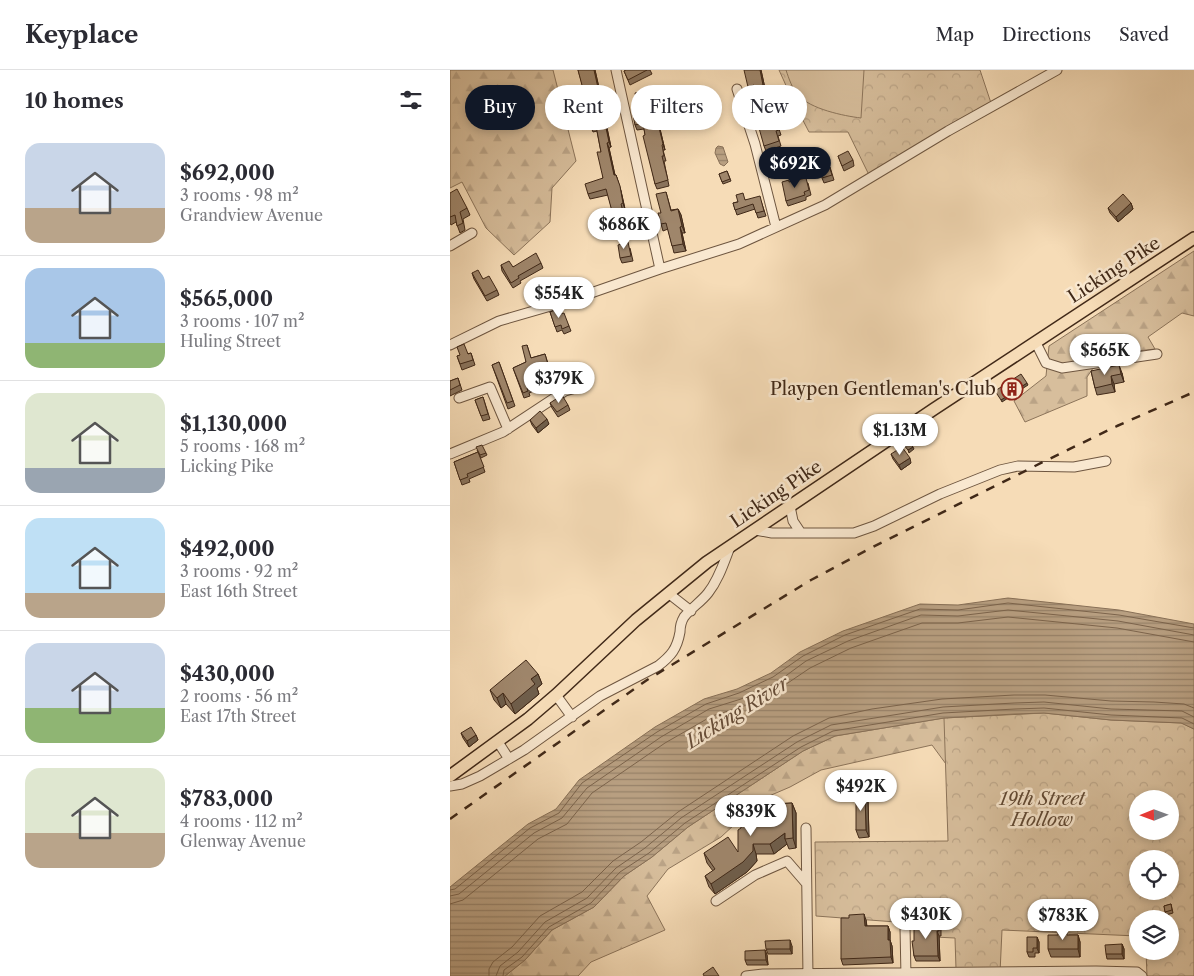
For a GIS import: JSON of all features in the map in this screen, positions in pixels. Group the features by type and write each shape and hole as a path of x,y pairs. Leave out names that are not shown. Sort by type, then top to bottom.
{"main road":[{"name":"Licking Pike","path":"450,776 498,742 556,695 599,653 707,562 934,409 1194,238"}],"street":[{"path":"616,70 660,269"},
{"path":"450,345 499,321 568,301 739,244 825,205 948,131 1056,70"},
{"path":"750,130 776,227"},
{"path":"450,246 472,234"},
{"path":"1036,343 1046,363 1062,368 1157,354"},
{"path":"450,454 496,436 565,391 582,386"},
{"path":"459,398 490,387 508,429"},
{"path":"755,530 772,533 854,533 874,526 973,480 1013,467 1074,467 1106,461"},
{"path":"790,506 793,521 801,533"},
{"path":"450,786 462,784 480,776 524,750 600,696 666,660 674,653 677,646 681,622 709,592 730,547"},
{"path":"668,593 690,611"},
{"path":"556,695 572,717"},
{"path":"498,742 510,758"},
{"path":"806,828 808,975"},
{"path":"716,901 755,875 787,861 806,883"},
{"path":"905,928 906,974"},
{"path":"746,976 1139,974"}],"green space":[{"path":"450,70 553,70 557,85 545,85 545,130 568,130 576,161 552,188 550,222 514,255 486,228 462,182 450,188"},
{"path":"779,70 980,70 992,106 870,177 848,132 809,132 807,128 807,85 786,85"},
{"path":"786,70 864,70 861,118 828,111 807,102 807,85 792,85"},
{"path":"1194,251 1194,316 1182,313 1148,337 1155,349 1102,355 1087,377 1087,396 1025,422 1014,401 1046,376 1049,346"},
{"path":"1044,713 1194,729 1179,810 1179,790 1129,790 1129,832 968,794 932,745 821,770 790,787 762,799 721,837 668,869 647,896 665,930 591,962 578,976 505,976 525,960 552,930 594,907 624,876 652,857 688,827 803,751 835,736 944,718"},
{"name":"19th Street Hollow","path":"1044,713 1111,720 1182,723 1194,729 1194,976 1147,976 1146,960 1179,960 1179,910 1129,910 1129,936 1002,930 1000,973 956,969 955,938 934,937 933,930 896,922 816,916 815,842 948,841 944,718"}],"water":[{"path":"718,146 723,147 728,162 724,166 720,164 715,153"},
{"name":"Licking River","path":"1008,598 1119,610 1194,624 1194,729 1181,723 1111,720 1044,713 944,718 835,736 803,751 688,827 652,857 624,876 594,907 552,930 525,960 505,976 450,976 450,887 528,824 556,809 579,780 655,727 704,699 737,689 771,673 800,652 843,631 920,604 958,605"}],"building":[{"path":"578,70 594,70 597,85 582,85"},
{"path":"647,70 628,80 624,71"},
{"path":"744,70 760,70 763,85 748,85"},
{"path":"597,130 606,130 609,142 607,143 614,175 616,175 620,186 623,203 621,204 627,227 617,230 606,189 588,194 585,184 603,178 597,152 601,152"},
{"path":"644,130 660,130 663,144 664,156 662,156 668,180 655,184 643,136 645,135"},
{"path":"760,130 779,130 776,131 779,141 764,146"},
{"path":"848,151 853,160 842,166 838,156"},
{"path":"828,162 832,175 822,178 819,164"},
{"path":"727,171 730,179 722,182 719,174"},
{"path":"806,178 809,190 804,192 805,195 786,201 782,182"},
{"path":"457,189 467,208 460,212 463,223 457,226 455,215 450,217 450,193"},
{"path":"666,192 671,211 678,209 682,226 680,227 683,244 672,246 666,223 661,224 658,213 661,213 656,194"},
{"path":"743,193 745,200 760,196 764,211 756,213 753,204 735,210 733,203 738,202 736,195"},
{"path":"1123,194 1131,203 1116,217 1108,208"},
{"path":"628,242 631,256 620,258 618,245"},
{"path":"536,253 541,263 518,276 519,278 511,283 501,265 509,261 513,267"},
{"path":"478,270 483,279 489,276 497,290 485,296 472,273"},
{"path":"558,309 560,314 564,313 569,326 562,329 561,325 555,327 550,312"},
{"path":"464,344 468,354 471,353 473,360 460,364 457,356 460,355 457,347"},
{"path":"527,345 531,358 545,354 551,375 539,379 541,382 527,388 528,391 523,393 513,368 526,362 522,346"},
{"path":"499,362 513,401 507,403 492,365"},
{"path":"1119,365 1121,374 1111,376 1112,384 1095,388 1091,371"},
{"name":"Playpen Gentleman's Club","path":"1021,374 1027,383 1001,400 995,391"},
{"path":"458,378 460,385 450,390 450,381"},
{"path":"562,395 568,405 557,412 550,403"},
{"path":"483,397 488,414 481,416 475,400"},
{"path":"540,411 547,419 536,428 530,420"},
{"path":"908,440 913,447 908,450 903,444"},
{"path":"482,445 486,453 480,455 476,447"},
{"path":"902,447 910,458 899,465 891,454"},
{"path":"478,452 484,467 467,474 468,477 460,480 454,462"},
{"path":"526,660 538,674 531,679 535,684 511,704 503,693 497,698 490,690"},
{"path":"471,727 476,735 467,741 461,733"},
{"path":"856,793 865,793 866,830 856,830"},
{"path":"774,799 774,804 792,803 793,838 785,839 785,833 770,844 753,844 753,851 743,862 711,884 705,876 715,869 704,853 728,837 738,852 738,830 741,828 741,815 754,815 754,807 758,803 767,804 767,800"},
{"path":"1171,904 1172,910 1165,910 1164,906"},
{"path":"864,914 865,926 888,926 891,957 841,959 841,918 849,918 849,915"},
{"path":"939,924 939,931 937,931 938,956 914,956 912,941 914,941 914,925"},
{"path":"1058,929 1067,930 1067,935 1078,935 1078,949 1048,949 1048,935 1058,935"},
{"path":"1027,937 1037,937 1037,948 1033,948 1033,952 1027,952"},
{"path":"790,940 790,949 766,949 765,941"},
{"path":"1122,944 1122,954 1106,954 1105,945"},
{"path":"765,950 766,960 745,960 745,951"},
{"path":"713,967 719,976 704,976 703,974"}],"railway":[{"path":"450,819 647,680 811,580 1045,461 1117,426 1194,392"}],"place":[{"name":"Playpen Gentleman's Club","path":"1012,389"}]}
